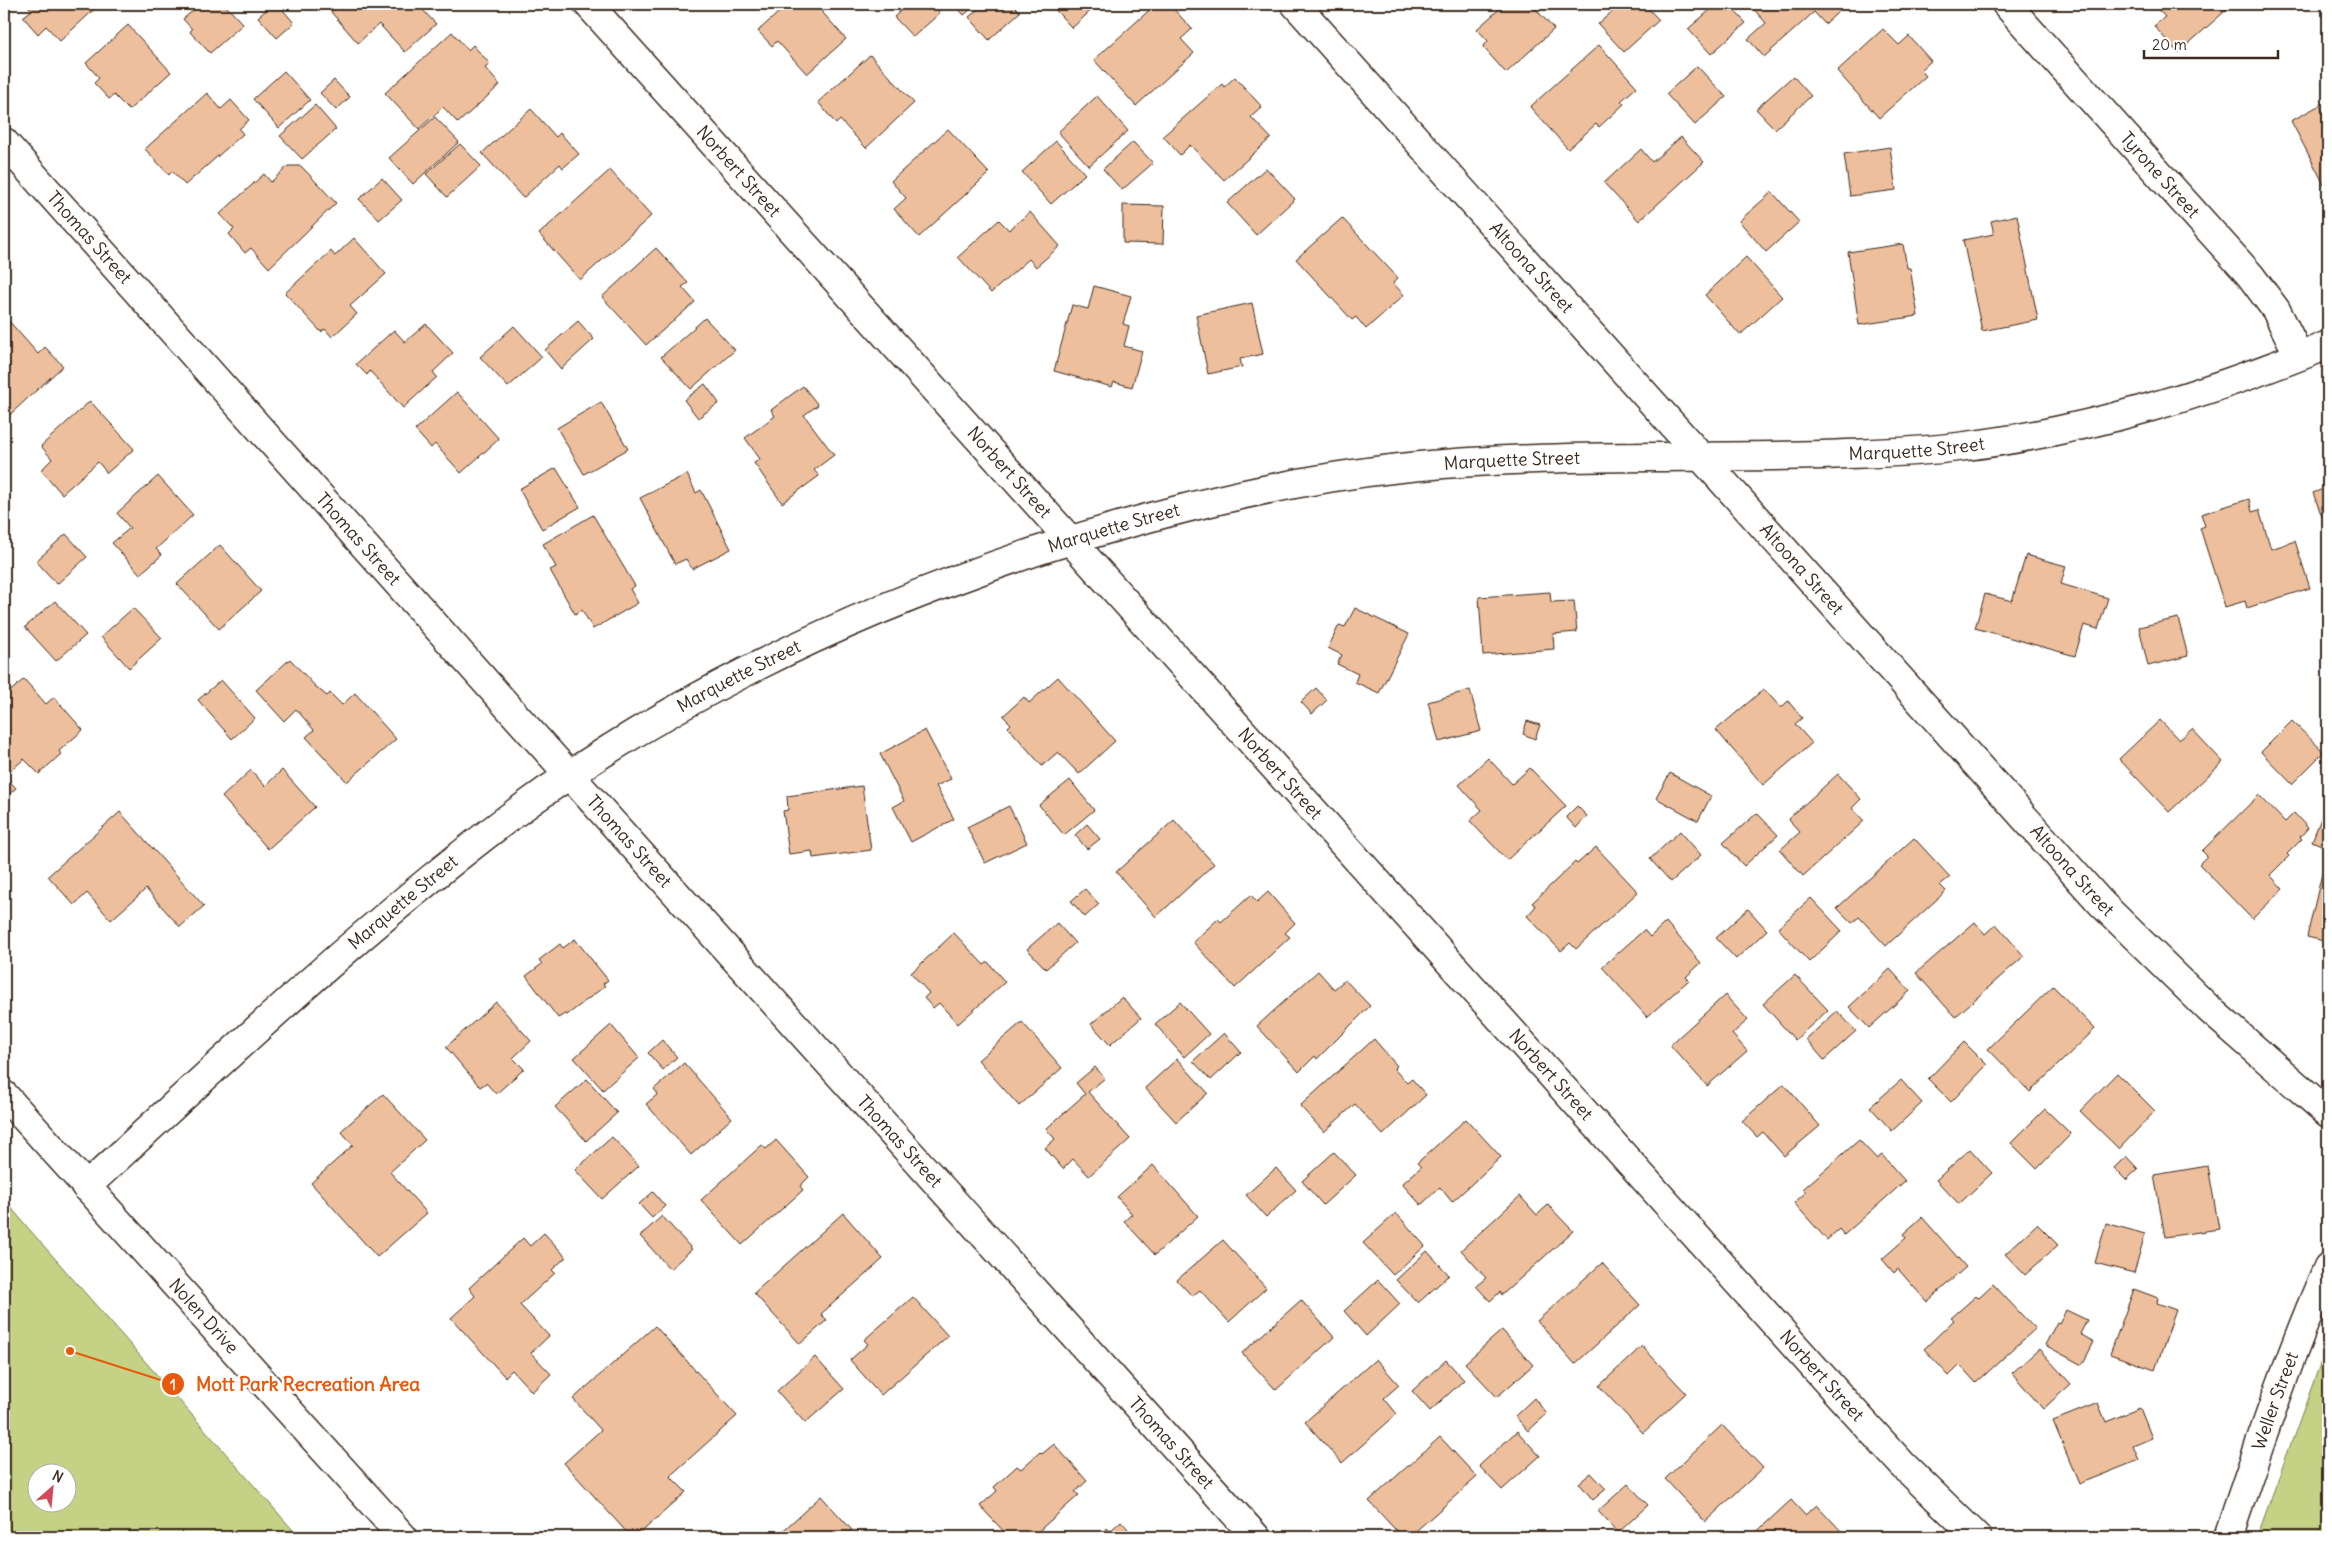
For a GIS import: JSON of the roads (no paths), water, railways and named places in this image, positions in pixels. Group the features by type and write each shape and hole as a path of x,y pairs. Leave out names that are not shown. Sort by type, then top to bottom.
{"street":[{"name":"Norbert Street","path":"588,4 1838,1394 1902,1464 1977,1537"},
{"name":"Altoona Street","path":"1295,4 2102,903 2209,1009 2328,1113"},
{"name":"Tyrone Street","path":"2006,4 2250,275 2276,310 2299,356"},
{"name":"Thomas Street","path":"4,142 570,775 1256,1537"},
{"name":"Marquette Street","path":"86,1186 223,1060 370,931 473,846 570,775 671,712 760,663 915,594 1070,541 1175,510 1308,482 1394,468 1540,458 1702,458 1914,451 1996,442 2138,411 2216,388 2328,345"},
{"name":"Nolen Drive","path":"4,1095 403,1537"},
{"name":"Weller Street","path":"2228,1537 2303,1324 2328,1267"}],"place":[{"name":"Mott Park Recreation Area","path":"70,1351"}]}
